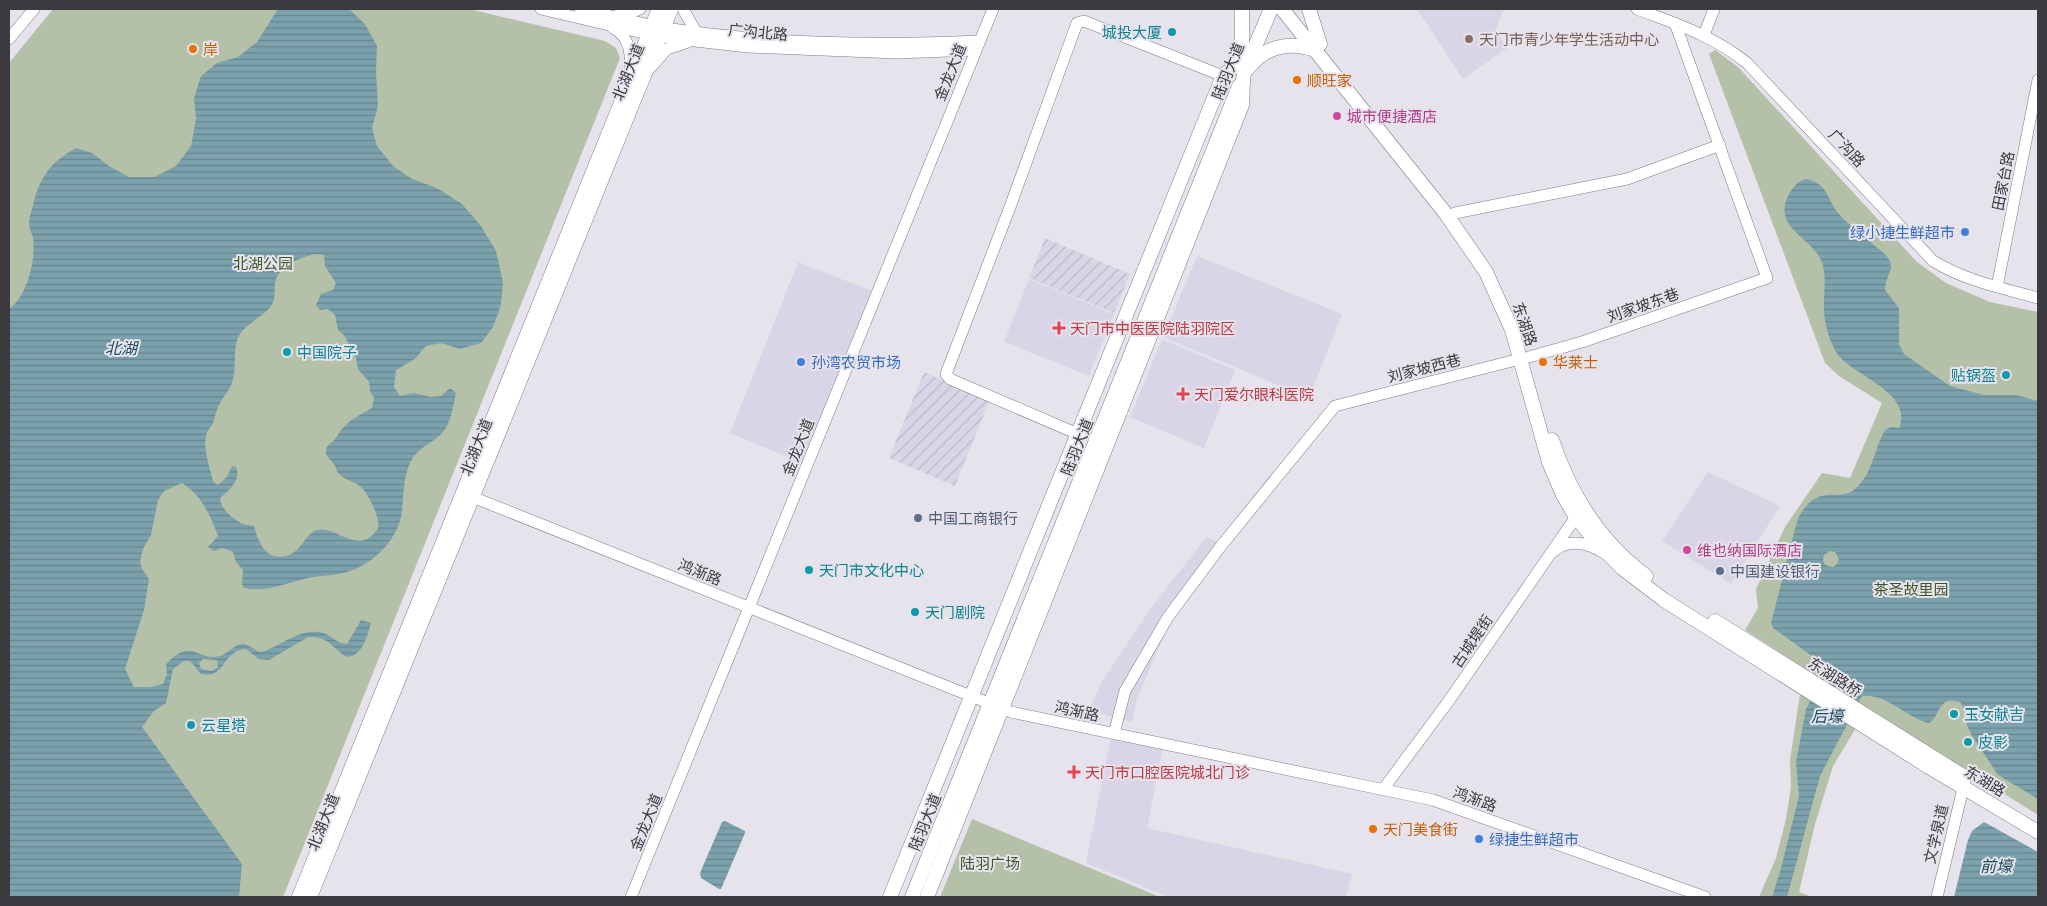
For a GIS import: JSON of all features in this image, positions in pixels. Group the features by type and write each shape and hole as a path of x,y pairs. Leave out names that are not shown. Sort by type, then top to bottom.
{"main road":[{"name":"北湖大道","path":"656,31 659,9"},
{"name":"北湖大道","path":"310,897 468,495 635,82 656,31 671,9"},
{"path":"890,897 957,736 987,703 1242,105 1242,9"},
{"name":"陆羽大道","path":"912,897 987,703 1243,66 1263,9"},
{"name":"陆羽大道","path":"1243,66 1271,9"},
{"name":"东湖路","path":"1282,9 1317,47 1455,213 1500,282 1517,320 1524,358 1549,462 1563,494 1643,574 1729,635"},
{"name":"东湖路","path":"1292,9 1317,47 1446,214 1478,260 1500,301 1524,358"},
{"path":"927,897 991,737 987,703 1078,434 1223,76 1267,51 1291,45 1317,47 1309,9"},
{"name":"北湖大道","path":"299,897 468,495"},
{"name":"东湖路","path":"1579,512 1609,556 1649,590 1729,635"},
{"name":"东湖路桥","path":"1729,635 1918,754"},
{"name":"陆羽大道","path":"905,897 987,703"},
{"name":"东湖路","path":"1918,754 2038,823"},
{"name":"东湖路","path":"1964,782 2038,832"}],"street":[{"path":"9,32 27,9"},
{"path":"9,39 34,9"},
{"name":"广沟北路","path":"541,9 748,47 807,51 897,53 977,46"},
{"name":"广沟北路","path":"580,9 606,20"},
{"path":"606,20 640,9"},
{"path":"635,82 667,49 695,36 684,9"},
{"name":"金龙大道","path":"631,897 993,9"},
{"name":"广沟路","path":"1637,9 1704,35 1728,48 1756,71 1933,261 1965,278 2038,298"},
{"path":"1704,35 1714,9"},
{"path":"606,20 619,31 629,44 635,82"},
{"path":"1078,434 950,380 946,374 1010,207 1077,23 1084,21 1223,76"},
{"path":"1455,213 1627,179 1720,144 1675,23"},
{"name":"田家台路","path":"1997,287 2038,80"},
{"name":"刘家坡东巷","path":"1524,358 1582,342 1767,278 1720,144"},
{"name":"刘家坡西巷","path":"1114,734 1125,691 1168,617 1221,546 1335,406 1524,358"},
{"name":"鸿渐路","path":"468,495 987,703 1020,714 1384,788 1440,802 1705,897"},
{"name":"古城堤街","path":"1384,788 1448,702 1579,512"},
{"path":"1549,555 1560,546 1571,543 1590,546 1609,556"},
{"name":"文学泉道","path":"1937,897 1964,782"}],"shaded area":[{"name":"天门市青少年学生活动中心","path":"1417,9 1504,9 1495,31 1507,48 1463,79"},
{"path":"1045,238 1130,274 1114,313 1029,278"},
{"path":"1197,256 1342,314 1309,398 1163,337"},
{"name":"孙湾农贸市场","path":"798,262 872,291 802,463 730,433"},
{"name":"天门市中医医院陆羽院区","path":"1029,279 1114,314 1089,376 1004,342"},
{"name":"天门爱尔眼科医院","path":"1162,339 1235,370 1204,448 1130,417"},
{"path":"924,372 990,400 955,486 889,458"},
{"path":"1708,472 1780,506 1731,584 1662,541"},
{"path":"1206,537 1226,545 1170,621 1137,699 1132,722 1089,711 1101,683 1149,611"},
{"path":"1111,737 1163,747 1147,828 1352,874 1346,897 1169,897 1086,863"}],"green space":[{"name":"北湖公园","path":"53,9 469,9 605,41 616,48 620,58 283,897 9,897 9,63"},
{"name":"茶圣故里园","path":"1715,50 1738,67 1917,262 1946,283 1990,302 2038,312 2038,815 1868,708 1833,766 1815,824 1799,892 1812,897 1759,897 1776,858 1786,819 1791,787 1790,760 1804,668 1745,630 1758,608 1756,589 1785,527 1822,473 1850,478 1882,403 1839,376 1825,363 1709,54"},
{"name":"陆羽广场","path":"972,819 1160,897 940,897"}],"water":[{"name":"北湖","path":"278,9 349,9 365,24 377,46 378,106 372,128 377,146 393,166 412,179 437,188 462,204 481,226 496,251 503,282 501,305 493,327 481,343 460,349 441,343 426,346 415,359 396,370 394,387 400,396 414,393 431,397 441,396 450,388 456,393 445,429 417,452 410,462 400,521 396,531 377,556 368,562 345,573 308,578 269,588 245,588 242,585 243,570 236,562 233,552 222,548 214,551 208,547 218,536 212,520 195,493 182,483 164,491 158,500 151,535 143,549 140,561 142,569 149,579 144,610 125,669 134,687 151,687 163,684 167,674 166,664 183,652 189,651 212,657 220,656 238,645 244,644 261,652 297,635 311,632 326,634 343,644 347,644 361,620 371,623 364,644 352,656 347,657 321,638 308,637 269,660 259,659 246,649 238,651 227,659 220,669 209,675 201,674 190,661 184,661 173,669 166,703 154,711 142,727 242,864 239,897 9,897 9,309 21,296 29,277 34,247 29,223 36,195 43,178 53,165 76,148 92,153 109,166 129,177 154,177 176,166 191,146 196,119 194,98 201,76 217,63 238,57 257,42","holes":["314,254 324,255 325,266 336,283 333,290 321,294 316,305 320,310 328,309 335,315 338,330 344,335 356,358 358,369 369,382 370,391 374,398 372,408 343,428 327,447 326,454 340,475 364,490 376,513 378,528 371,537 361,541 348,539 330,531 317,530 310,534 293,553 281,557 269,554 265,550 258,539 254,526 238,521 222,506 220,498 234,484 237,476 236,467 232,466 227,477 218,485 213,481 205,441 206,434 213,423 219,405 232,383 235,350 240,334 273,303 277,277 284,267","203,659 217,660 218,667 212,671 201,669 199,663"]},
{"name":"茶圣故里园","path":"1803,180 1814,181 1819,185 1843,219 1886,255 1890,261 1891,268 1885,290 1899,308 1899,344 1904,354 1950,386 1984,395 2016,395 2038,401 2038,799 1998,775 1971,734 1967,725 1966,713 1961,703 1948,701 1944,703 1929,723 1880,698 1862,696 1820,776 1787,897 1772,897 1799,796 1796,762 1806,709 1826,672 1816,659 1773,628 1771,623 1796,525 1803,510 1811,501 1821,496 1846,494 1853,491 1862,482 1870,468 1885,430 1891,427 1899,428 1901,416 1898,405 1891,395 1846,363 1838,355 1832,344 1824,317 1825,280 1823,266 1819,256 1790,225 1785,216 1785,206 1789,194","holes":["1830,551 1835,552 1839,559 1837,564 1833,567 1825,565 1824,555"]},
{"path":"725,821 745,831 745,833 721,889 719,889 701,878 700,873 722,822"},
{"name":"前壕","path":"1984,822 2038,852 2038,897 1954,897 1968,840 1972,831"}],"place":[{"name":"城投大厦","path":"1172,32"},
{"name":"天门市青少年学生活动中心","path":"1469,39"},
{"name":"岸","path":"193,49"},
{"name":"顺旺家","path":"1297,80"},
{"name":"城市便捷酒店","path":"1337,116"},
{"name":"绿小捷生鲜超市","path":"1965,232"},
{"name":"天门市中医医院陆羽院区","path":"1059,328"},
{"name":"中国院子","path":"287,352"},
{"name":"孙湾农贸市场","path":"801,362"},
{"name":"华莱士","path":"1543,362"},
{"name":"贴锅盔","path":"2006,375"},
{"name":"天门爱尔眼科医院","path":"1183,394"},
{"name":"中国工商银行","path":"918,518"},
{"name":"维也纳国际酒店","path":"1687,550"},
{"name":"天门市文化中心","path":"809,570"},
{"name":"中国建设银行","path":"1720,571"},
{"name":"天门剧院","path":"915,612"},
{"name":"玉女献吉","path":"1954,714"},
{"name":"云星塔","path":"191,725"},
{"name":"皮影","path":"1968,742"},
{"name":"天门市口腔医院城北门诊","path":"1074,772"},
{"name":"天门美食街","path":"1373,829"},
{"name":"绿捷生鲜超市","path":"1479,839"}],"water label":[{"name":"后壕","path":"1827,716"}]}
